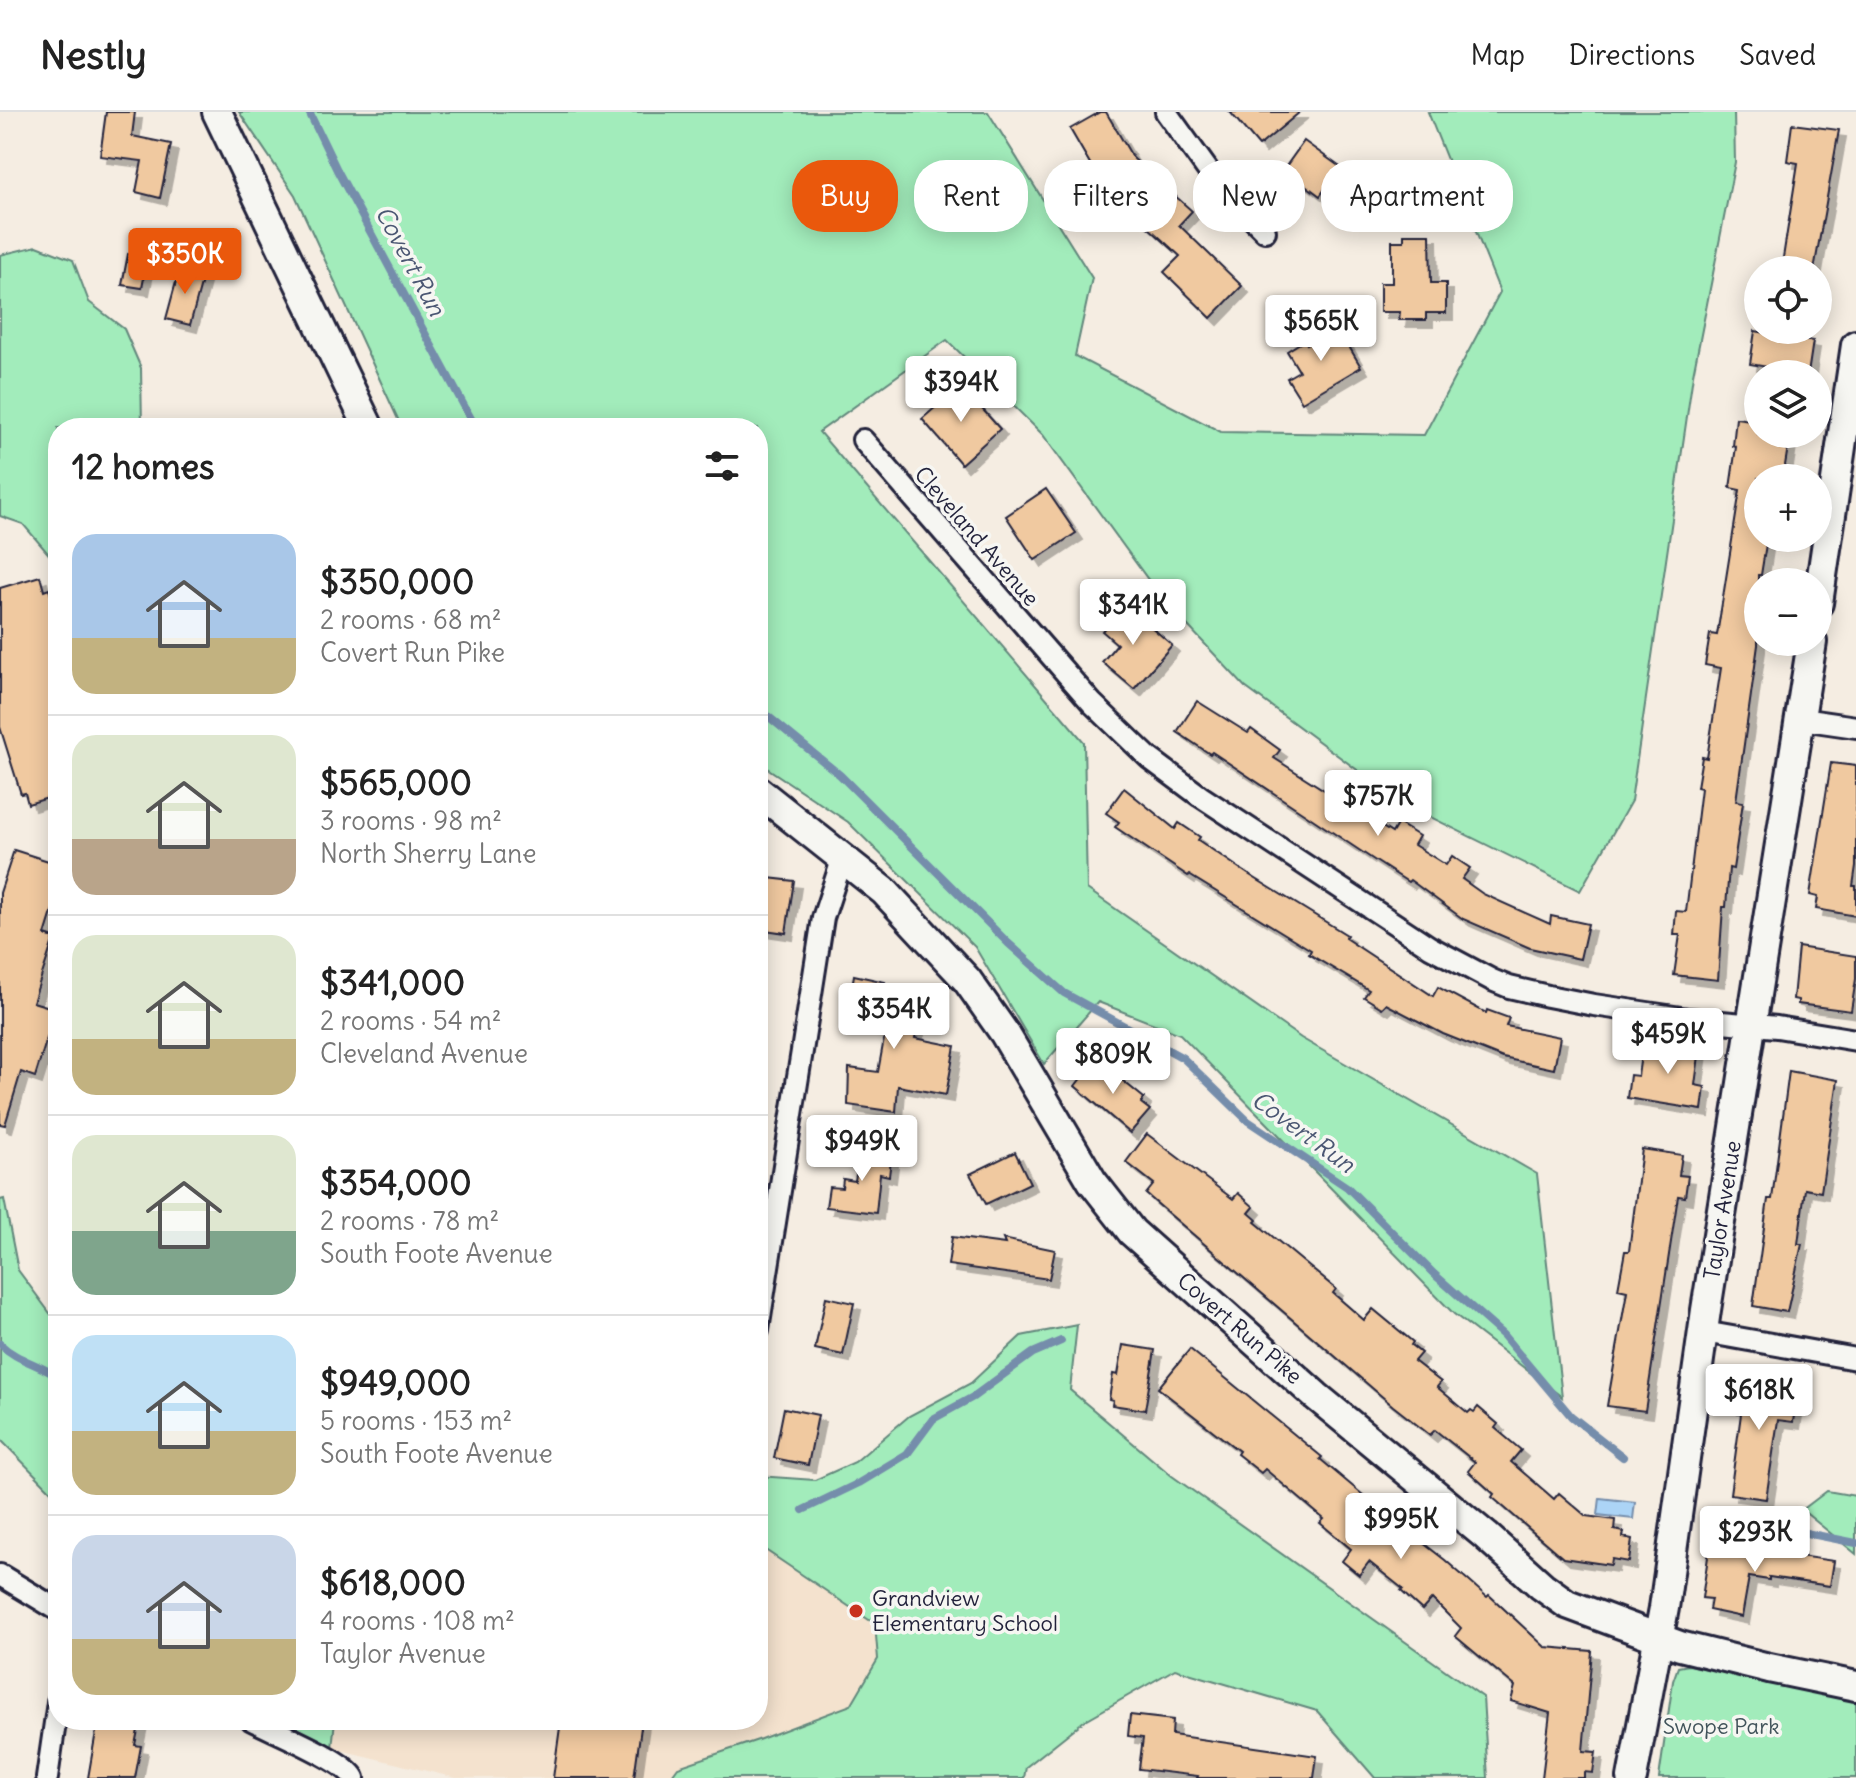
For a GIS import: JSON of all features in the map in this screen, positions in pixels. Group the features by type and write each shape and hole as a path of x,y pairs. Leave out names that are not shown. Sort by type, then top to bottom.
{"street":[{"path":"217,112 364,418"},
{"path":"1166,112 1200,160"},
{"path":"1823,568 1856,345"},
{"name":"Cleveland Avenue","path":"863,440 1092,703 1149,758 1200,796 1430,947 1509,987 1594,1005 1856,1040"},
{"name":"Taylor Avenue","path":"1632,1778 1658,1638 1810,656"},
{"path":"1801,719 1856,727"},
{"name":"Covert Run Pike","path":"768,799 884,891 967,980 1005,1034 1092,1181 1132,1232 1316,1396 1542,1586 1567,1604 1658,1638 1769,1668 1856,1686"},
{"path":"768,1267 823,918 843,857"},
{"path":"1704,1332 1856,1359"},
{"path":"0,1575 48,1604"},
{"path":"47,1778 54,1730"},
{"path":"273,1730 330,1758 353,1775"}],"shaded area":[{"name":"Grandview Elementary School","path":"768,1517 963,1547 928,1778 456,1778 332,1748 334,1730 768,1730"}],"green space":[{"path":"239,112 988,112 1018,160 914,160 914,232 1028,232 1028,176 1044,201 1044,232 1063,232 1092,278 1075,356 1221,432 1424,435 1500,292 1476,232 1513,232 1513,160 1447,160 1428,112 1734,112 1735,162 1693,375 1631,801 1580,891 1402,803 1245,687 1160,596 1043,435 947,340 819,432 1084,742 1087,889 1301,1038 1537,1174 1562,1397 1454,1314 1180,1034 1098,1002 1044,1064 975,947 848,822 768,769 768,418 397,418 295,195"},
{"path":"37,246 73,260 89,302 124,329 141,368 142,418 48,418 48,553 23,524 0,516 0,255"},
{"path":"4,1199 18,1270 48,1310 48,1488 0,1439 0,1200"},
{"path":"1077,1325 1070,1390 1172,1476 1483,1697 1488,1778 1375,1778 1317,1711 1175,1669 1084,1721 1026,1767 1024,1778 670,1778 678,1767 851,1705 878,1659 875,1624 768,1552 768,1477 815,1480 855,1462 909,1416 971,1383 1021,1336"},
{"path":"1827,1491 1856,1496 1856,1554 1802,1510"},
{"name":"Swope Park","path":"1689,1665 1856,1699 1856,1778 1659,1778 1673,1681 1678,1667"},
{"path":"301,1730 334,1730 332,1748"}],"water":[{"path":"1600,1498 1635,1502 1633,1519 1598,1515"}],"building":[{"path":"106,112 135,112 132,136 171,144 160,198 136,192 142,161 100,156"},
{"path":"1100,112 1106,112 1135,160 1088,160 1070,129"},
{"path":"1230,112 1300,112 1259,146"},
{"path":"1792,124 1839,130 1816,256 1783,256 1798,163 1787,161"},
{"path":"1304,141 1330,160 1321,160 1320,196 1305,185 1305,160 1290,160"},
{"path":"1177,198 1192,211 1179,225 1242,286 1211,318 1164,272 1180,256 1154,232 1177,232"},
{"path":"1404,234 1430,234 1431,283 1446,283 1446,313 1426,313 1426,320 1399,320 1400,312 1380,312 1380,283 1392,283 1392,241 1404,241"},
{"path":"128,254 148,258 142,288 122,285"},
{"path":"180,267 204,273 190,325 166,319"},
{"path":"1337,326 1361,367 1302,402 1287,378 1299,371 1287,351 1305,340 1307,344"},
{"path":"1753,344 1813,344 1810,360 1751,360"},
{"path":"961,385 1000,429 961,464 922,419"},
{"path":"1736,418 1744,419 1744,448 1788,448 1785,464 1744,464 1744,552 1765,552 1762,568 1744,568 1744,656 1756,656 1736,801 1743,802 1733,869 1729,868 1726,907 1723,907 1718,980 1674,975 1680,935 1674,935 1676,911 1686,912 1701,788 1697,787 1702,757 1707,758 1721,668 1705,665 1710,634 1717,635 1740,490 1730,488 1736,447 1733,446"},
{"path":"1046,489 1076,533 1035,560 1006,516"},
{"path":"40,576 44,591 48,589 48,798 28,804 25,793 21,794 0,727 0,588"},
{"path":"1125,604 1172,645 1134,689 1102,662 1117,644 1102,631"},
{"path":"1197,701 1248,733 1251,729 1280,750 1274,758 1392,833 1398,823 1419,836 1414,845 1446,865 1452,856 1470,868 1462,879 1483,894 1550,924 1551,916 1588,924 1580,959 1530,948 1463,919 1410,880 1408,882 1177,732"},
{"path":"1831,763 1856,766 1856,866 1853,886 1856,886 1856,916 1816,909 1818,897 1810,895"},
{"path":"1124,788 1175,829 1179,823 1200,837 1198,840 1347,935 1345,938 1433,996 1438,987 1486,1013 1487,1010 1509,1018 1506,1026 1560,1037 1554,1069 1503,1058 1443,1034 1386,1004 1382,1008 1364,997 1369,990 1309,954 1311,950 1188,876 1115,827 1119,822 1106,813"},
{"path":"14,850 48,861 48,925 45,935 48,936 48,956 33,1002 48,1007 48,1035 35,1077 21,1072 5,1125 0,1124 0,893"},
{"path":"768,878 794,881 786,933 768,930"},
{"path":"1798,947 1856,956 1851,1011 1798,1004 1798,1000 1793,999"},
{"path":"854,975 885,982 883,996 910,1002 908,1011 920,1013 915,1038 955,1046 946,1095 898,1086 896,1112 848,1105 849,1068 878,1072 886,1028 846,1021"},
{"path":"1643,1041 1700,1048 1695,1085 1705,1087 1702,1110 1627,1098 1630,1075 1638,1076"},
{"path":"1096,1059 1144,1098 1141,1103 1150,1110 1130,1133 1075,1086"},
{"path":"1789,1071 1838,1080 1821,1192 1805,1189 1798,1244 1802,1244 1787,1312 1753,1306 1768,1199 1772,1199"},
{"path":"1147,1134 1233,1199 1238,1193 1254,1207 1249,1213 1257,1220 1255,1222 1336,1289 1333,1293 1364,1320 1373,1309 1413,1342 1411,1345 1421,1353 1414,1361 1441,1382 1437,1387 1468,1413 1478,1407 1498,1424 1495,1428 1521,1450 1511,1462 1554,1499 1559,1493 1586,1516 1615,1520 1614,1530 1624,1532 1623,1537 1632,1539 1629,1562 1612,1559 1611,1565 1563,1558 1492,1497 1494,1494 1468,1471 1475,1462 1435,1430 1430,1435 1393,1406 1146,1194 1154,1184 1126,1162"},
{"path":"860,1148 892,1152 889,1176 880,1174 876,1213 826,1207 829,1187 842,1188 843,1179 855,1181"},
{"path":"1642,1149 1682,1155 1679,1175 1688,1176 1685,1197 1678,1196 1645,1411 1607,1406 1627,1291 1618,1289 1625,1251 1629,1251"},
{"path":"1015,1152 1030,1183 986,1204 970,1174"},
{"path":"952,1237 1005,1244 1003,1239 1055,1250 1049,1279 948,1265"},
{"path":"826,1297 854,1303 843,1355 815,1349"},
{"path":"1123,1345 1155,1350 1145,1410 1112,1405 1113,1400 1109,1399 1113,1374 1118,1375"},
{"path":"1190,1349 1322,1457 1320,1459 1382,1511 1487,1597 1489,1595 1545,1647 1592,1651 1583,1751 1596,1752 1593,1773 1584,1772 1584,1778 1542,1778 1550,1713 1511,1701 1515,1686 1455,1636 1461,1628 1432,1599 1422,1610 1401,1591 1403,1589 1369,1562 1359,1575 1342,1561 1351,1549 1320,1523 1324,1519 1265,1469 1261,1473 1237,1454 1239,1451 1158,1388"},
{"path":"1758,1377 1792,1382 1791,1388 1798,1389 1793,1422 1778,1420 1766,1499 1730,1494 1741,1414 1738,1414 1740,1400 1732,1399 1734,1380 1757,1383"},
{"path":"784,1408 818,1415 808,1465 774,1458"},
{"path":"1710,1543 1834,1561 1830,1586 1749,1577 1742,1617 1709,1610 1711,1599 1702,1598"},
{"path":"1130,1715 1173,1720 1172,1735 1317,1756 1314,1778 1197,1778 1139,1769 1143,1738 1128,1736"},
{"path":"96,1730 138,1730 135,1745 141,1746 135,1778 88,1778"},
{"path":"560,1730 641,1730 634,1778 553,1778"}],"waterway":[{"name":"Covert Run","path":"309,112 471,418"},
{"name":"Covert Run","path":"768,716 840,775 1008,943 1064,993 1183,1058 1248,1121 1347,1187 1434,1274 1503,1335 1571,1416 1623,1457"},
{"path":"803,1510 859,1483 907,1454 933,1419 973,1397 1033,1353 1061,1341"},
{"path":"0,1344 48,1372"},
{"name":"Covert Run","path":"1806,1533 1856,1543"}],"place":[{"name":"Grandview Elementary School","path":"856,1611"}]}
